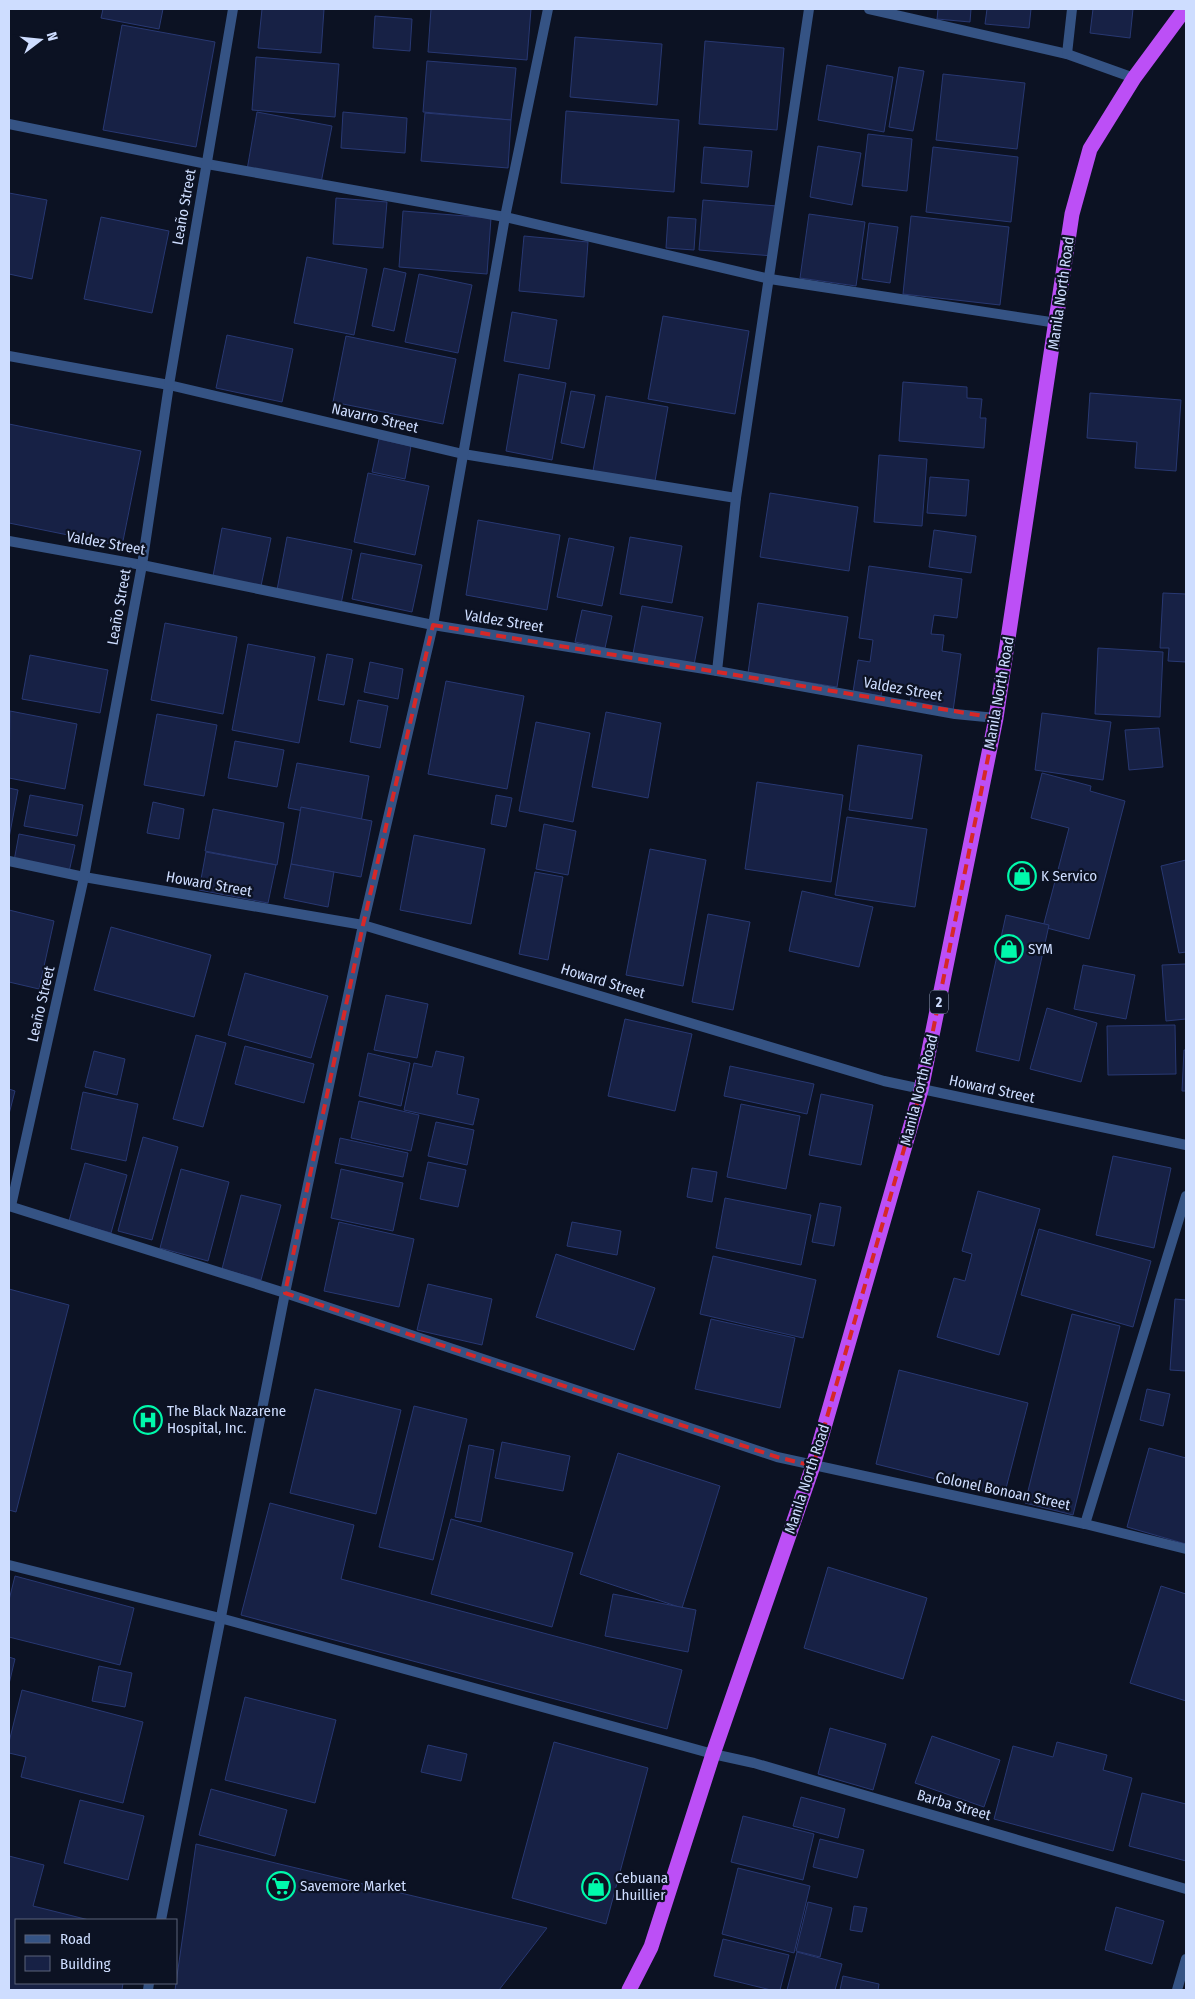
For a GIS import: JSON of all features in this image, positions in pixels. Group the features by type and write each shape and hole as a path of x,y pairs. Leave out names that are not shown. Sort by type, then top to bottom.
{"highway":[{"name":"Manila North Road","path":"629,1990 651,1947 712,1754 814,1466 921,1090 996,718 1072,214 1090,149 1134,78 1185,9"}],"street":[{"name":"Leaño Street","path":"10,1206 84,877 142,565 169,385 233,9"},
{"path":"161,1919 285,1293 362,925 433,625 505,217 548,9"},
{"path":"717,670 736,498 809,9"},
{"path":"868,9 1067,54 1134,78"},
{"path":"1067,54 1072,9"},
{"path":"9,124 207,164 505,217 770,279 1057,323"},
{"name":"Navarro Street","path":"9,356 169,385 462,454 736,498"},
{"name":"Valdez Street","path":"9,541 142,565 433,625 717,670 954,714 996,718"},
{"name":"Howard Street","path":"9,861 84,877 362,925 884,1081 1186,1145"},
{"path":"1085,1524 1186,1196"},
{"name":"Colonel Bonoan Street","path":"10,1206 285,1293 777,1457 1085,1524 1186,1549"},
{"name":"Barba Street","path":"9,1565 220,1618 712,1754 754,1763 1186,1889"},
{"path":"1177,1990 1186,1960"}],"highlighted area":[{"path":"433,625 996,718 921,1090 813,1466 777,1457 285,1293 363,925"}],"building":[{"path":"103,9 163,9 159,29 101,18"},
{"path":"262,9 324,9 321,53 258,48"},
{"path":"431,9 531,9 527,60 428,52"},
{"path":"938,9 971,9 970,22 937,19"},
{"path":"987,9 1031,9 1029,28 985,24"},
{"path":"1093,9 1133,9 1130,38 1090,33"},
{"path":"375,16 412,19 410,51 373,48"},
{"path":"122,25 215,42 196,147 103,130"},
{"path":"575,37 662,44 657,105 570,97"},
{"path":"705,41 784,48 777,130 699,124"},
{"path":"256,57 339,64 335,117 252,110"},
{"path":"427,61 516,68 511,120 423,112"},
{"path":"827,65 893,77 884,132 818,120"},
{"path":"899,67 924,71 913,131 889,127"},
{"path":"943,74 1025,83 1017,149 936,140"},
{"path":"566,111 679,120 674,192 561,183"},
{"path":"257,112 332,126 321,183 247,170"},
{"path":"343,112 407,118 405,153 341,148"},
{"path":"425,113 511,120 508,168 421,161"},
{"path":"868,134 912,139 907,191 862,186"},
{"path":"818,146 861,153 852,205 810,197"},
{"path":"704,147 752,151 748,187 701,183"},
{"path":"933,147 1018,157 1011,222 926,212"},
{"path":"9,193 47,200 32,279 9,274"},
{"path":"336,198 387,202 383,248 333,244"},
{"path":"703,200 777,206 773,256 699,250"},
{"path":"403,211 491,218 487,274 399,267"},
{"path":"809,214 865,222 856,286 800,278"},
{"path":"911,216 1009,227 1000,305 903,294"},
{"path":"101,217 169,231 152,313 84,299"},
{"path":"668,217 696,219 694,250 666,248"},
{"path":"869,223 898,227 890,283 862,279"},
{"path":"524,236 588,242 584,297 519,291"},
{"path":"307,257 367,269 354,335 294,323"},
{"path":"384,268 406,273 394,331 372,326"},
{"path":"419,274 472,285 458,353 405,342"},
{"path":"512,312 557,320 549,369 504,361"},
{"path":"663,316 749,331 735,414 648,399"},
{"path":"227,335 293,349 282,402 216,388"},
{"path":"346,336 456,359 443,424 333,402"},
{"path":"519,374 566,383 552,460 506,451"},
{"path":"903,382 967,387 967,398 982,399 980,418 986,418 984,448 899,441"},
{"path":"571,391 595,395 584,448 561,443"},
{"path":"1090,393 1181,400 1176,471 1135,468 1137,442 1087,438"},
{"path":"606,396 668,407 655,481 593,471"},
{"path":"9,424 141,451 122,546 9,523"},
{"path":"379,439 411,446 405,479 372,472"},
{"path":"879,455 927,459 922,526 874,522"},
{"path":"368,473 429,486 415,555 354,542"},
{"path":"930,477 969,480 966,516 927,513"},
{"path":"770,493 858,507 849,571 760,557"},
{"path":"478,520 560,535 547,610 466,595"},
{"path":"222,528 271,538 261,586 213,576"},
{"path":"934,530 976,536 971,573 929,567"},
{"path":"287,537 352,550 341,604 277,590"},
{"path":"630,537 682,546 672,603 620,594"},
{"path":"569,538 614,547 602,606 557,597"},
{"path":"361,553 422,565 412,612 352,599"},
{"path":"869,566 962,579 957,618 934,615 931,634 944,635 942,651 961,654 953,711 910,704 912,688 883,684 881,696 853,692 858,660 870,662 873,640 859,638"},
{"path":"1163,593 1186,594 1186,662 1168,661 1169,648 1160,648"},
{"path":"758,603 848,617 837,687 748,673"},
{"path":"642,606 703,617 694,665 633,654"},
{"path":"582,610 612,616 605,648 575,642"},
{"path":"165,623 237,637 223,714 151,700"},
{"path":"248,644 315,657 299,743 232,730"},
{"path":"1098,648 1163,652 1160,717 1095,714"},
{"path":"327,654 353,659 344,705 318,700"},
{"path":"30,655 108,670 100,713 22,699"},
{"path":"370,662 403,669 398,699 364,692"},
{"path":"446,681 524,696 507,789 428,774"},
{"path":"358,700 388,706 380,748 350,742"},
{"path":"10,711 77,724 65,789 9,778"},
{"path":"606,712 661,723 648,798 592,787"},
{"path":"1042,713 1111,722 1103,780 1035,770"},
{"path":"157,714 217,725 204,796 144,785"},
{"path":"536,722 590,733 573,822 519,811"},
{"path":"1159,728 1163,767 1129,770 1125,730"},
{"path":"235,741 284,750 277,787 228,778"},
{"path":"858,745 922,755 912,819 849,810"},
{"path":"297,763 369,776 361,822 288,808"},
{"path":"1042,773 1091,786 1090,791 1125,801 1089,939 1043,927 1069,828 1031,818"},
{"path":"757,782 843,795 831,882 745,869"},
{"path":"9,788 18,790 9,838"},
{"path":"30,795 83,805 77,836 24,826"},
{"path":"496,795 512,798 506,827 491,824"},
{"path":"153,802 184,809 179,839 147,833"},
{"path":"301,807 372,821 361,877 291,864"},
{"path":"213,809 284,823 277,865 205,851"},
{"path":"847,817 927,829 915,907 835,895"},
{"path":"544,824 576,831 568,875 536,869"},
{"path":"19,834 75,845 69,872 14,861"},
{"path":"414,835 485,849 471,924 400,910"},
{"path":"650,849 706,860 683,986 626,975"},
{"path":"206,852 276,865 268,903 199,890"},
{"path":"1186,860 1186,952 1179,953 1161,866"},
{"path":"291,864 334,872 328,907 284,898"},
{"path":"535,872 563,877 548,960 519,954"},
{"path":"802,891 873,907 859,967 789,951"},
{"path":"9,910 54,921 39,989 9,982"},
{"path":"708,914 750,922 733,1010 692,1002"},
{"path":"1006,915 1049,925 1019,1061 976,1051"},
{"path":"111,927 211,955 194,1017 94,990"},
{"path":"1186,964 1186,1019 1166,1021 1162,965"},
{"path":"1083,965 1135,975 1126,1019 1074,1009"},
{"path":"245,973 328,996 311,1058 228,1035"},
{"path":"386,995 428,1004 417,1058 374,1050"},
{"path":"1047,1008 1097,1023 1081,1082 1030,1069"},
{"path":"625,1019 692,1034 675,1111 608,1096"},
{"path":"1175,1025 1176,1074 1108,1075 1107,1026"},
{"path":"196,1035 226,1043 203,1127 173,1119"},
{"path":"245,1046 314,1064 304,1103 235,1084"},
{"path":"1184,1050 1186,1050 1186,1091 1182,1091"},
{"path":"94,1051 125,1059 117,1095 85,1087"},
{"path":"436,1051 464,1057 457,1094 479,1099 473,1125 404,1110 414,1063 432,1067"},
{"path":"368,1053 410,1063 401,1106 359,1096"},
{"path":"730,1066 814,1084 807,1114 724,1096"},
{"path":"9,1089 15,1091 9,1114"},
{"path":"83,1092 138,1104 126,1161 71,1149"},
{"path":"821,1094 873,1105 861,1165 809,1155"},
{"path":"359,1101 419,1115 411,1151 351,1138"},
{"path":"741,1104 800,1116 786,1189 727,1177"},
{"path":"436,1122 474,1130 467,1165 428,1156"},
{"path":"143,1137 178,1147 152,1240 118,1231"},
{"path":"340,1138 408,1153 403,1177 335,1163"},
{"path":"1113,1156 1171,1168 1154,1248 1096,1235"},
{"path":"428,1162 466,1170 458,1207 420,1199"},
{"path":"85,1163 127,1175 111,1233 69,1221"},
{"path":"692,1168 717,1172 712,1202 687,1197"},
{"path":"181,1169 229,1182 208,1261 160,1248"},
{"path":"341,1169 403,1183 393,1231 331,1218"},
{"path":"978,1191 1040,1209 999,1355 937,1337 954,1278 965,1281 972,1254 962,1251"},
{"path":"241,1195 281,1205 261,1280 222,1269"},
{"path":"725,1198 811,1215 801,1265 716,1248"},
{"path":"820,1203 841,1207 834,1246 812,1242"},
{"path":"339,1222 414,1239 399,1307 324,1291"},
{"path":"572,1222 621,1231 617,1255 567,1246"},
{"path":"1039,1229 1151,1261 1133,1327 1021,1295"},
{"path":"556,1254 655,1288 634,1350 536,1317"},
{"path":"713,1256 816,1280 803,1338 700,1314"},
{"path":"428,1284 492,1299 482,1345 417,1330"},
{"path":"9,1289 69,1305 16,1512 9,1510"},
{"path":"1175,1299 1186,1300 1186,1371 1170,1370"},
{"path":"1072,1314 1120,1326 1073,1515 1025,1503"},
{"path":"711,1319 795,1338 780,1408 695,1389"},
{"path":"899,1370 1028,1403 1004,1496 876,1464"},
{"path":"315,1389 401,1410 376,1514 290,1493"},
{"path":"1147,1389 1170,1394 1163,1426 1140,1420"},
{"path":"414,1406 467,1419 433,1560 379,1547"},
{"path":"502,1442 570,1456 563,1491 495,1478"},
{"path":"469,1445 494,1450 481,1522 455,1517"},
{"path":"1149,1448 1186,1458 1186,1544 1127,1527"},
{"path":"618,1453 720,1486 682,1608 580,1574"},
{"path":"270,1503 354,1525 341,1579 682,1670 667,1729 241,1615"},
{"path":"451,1519 573,1553 552,1627 431,1594"},
{"path":"828,1567 927,1598 903,1679 804,1648"},
{"path":"15,1576 134,1608 120,1665 9,1637 9,1600"},
{"path":"1161,1586 1186,1594 1186,1701 1130,1683"},
{"path":"613,1594 696,1610 688,1652 605,1636"},
{"path":"9,1657 15,1659 9,1684"},
{"path":"99,1666 132,1673 125,1707 92,1701"},
{"path":"22,1690 143,1722 123,1803 21,1777 26,1757 9,1753 9,1742"},
{"path":"245,1697 336,1720 315,1803 225,1780"},
{"path":"830,1728 886,1744 873,1790 818,1774"},
{"path":"932,1736 1000,1760 984,1807 915,1783"},
{"path":"554,1742 648,1768 606,1924 512,1898"},
{"path":"1057,1742 1107,1755 1103,1770 1132,1778 1113,1851 994,1819 1013,1746 1053,1757"},
{"path":"428,1745 467,1754 461,1781 421,1772"},
{"path":"211,1789 287,1810 275,1856 199,1835"},
{"path":"1142,1793 1186,1804 1186,1861 1129,1846"},
{"path":"801,1797 845,1809 838,1838 793,1826"},
{"path":"80,1800 144,1816 128,1880 64,1863"},
{"path":"743,1816 814,1834 803,1880 731,1862"},
{"path":"820,1839 864,1850 857,1878 813,1867"},
{"name":"Savemore Market","path":"196,1844 547,1928 499,1990 175,1990 176,1984 178,1984 178,1969"},
{"path":"9,1856 44,1865 33,1906 85,1919 15,1919 15,1984 123,1984 122,1990 9,1990"},
{"path":"738,1868 810,1886 794,1953 722,1934"},
{"path":"808,1902 832,1908 820,1957 796,1951"},
{"path":"854,1906 867,1908 862,1932 850,1930"},
{"path":"1116,1907 1164,1921 1152,1964 1105,1950"},
{"path":"723,1939 789,1955 780,1990 771,1990 714,1976"},
{"path":"797,1952 842,1964 835,1990 787,1990"},
{"path":"843,1976 879,1984 878,1990 840,1990"}],"place":[{"name":"K Servico","path":"1022,876"},
{"name":"SYM","path":"1009,949"},
{"name":"The Black Nazarene Hospital, Inc.","path":"148,1420"},
{"name":"Savemore Market","path":"281,1886"},
{"name":"Cebuana Lhuillier","path":"596,1887"}]}
